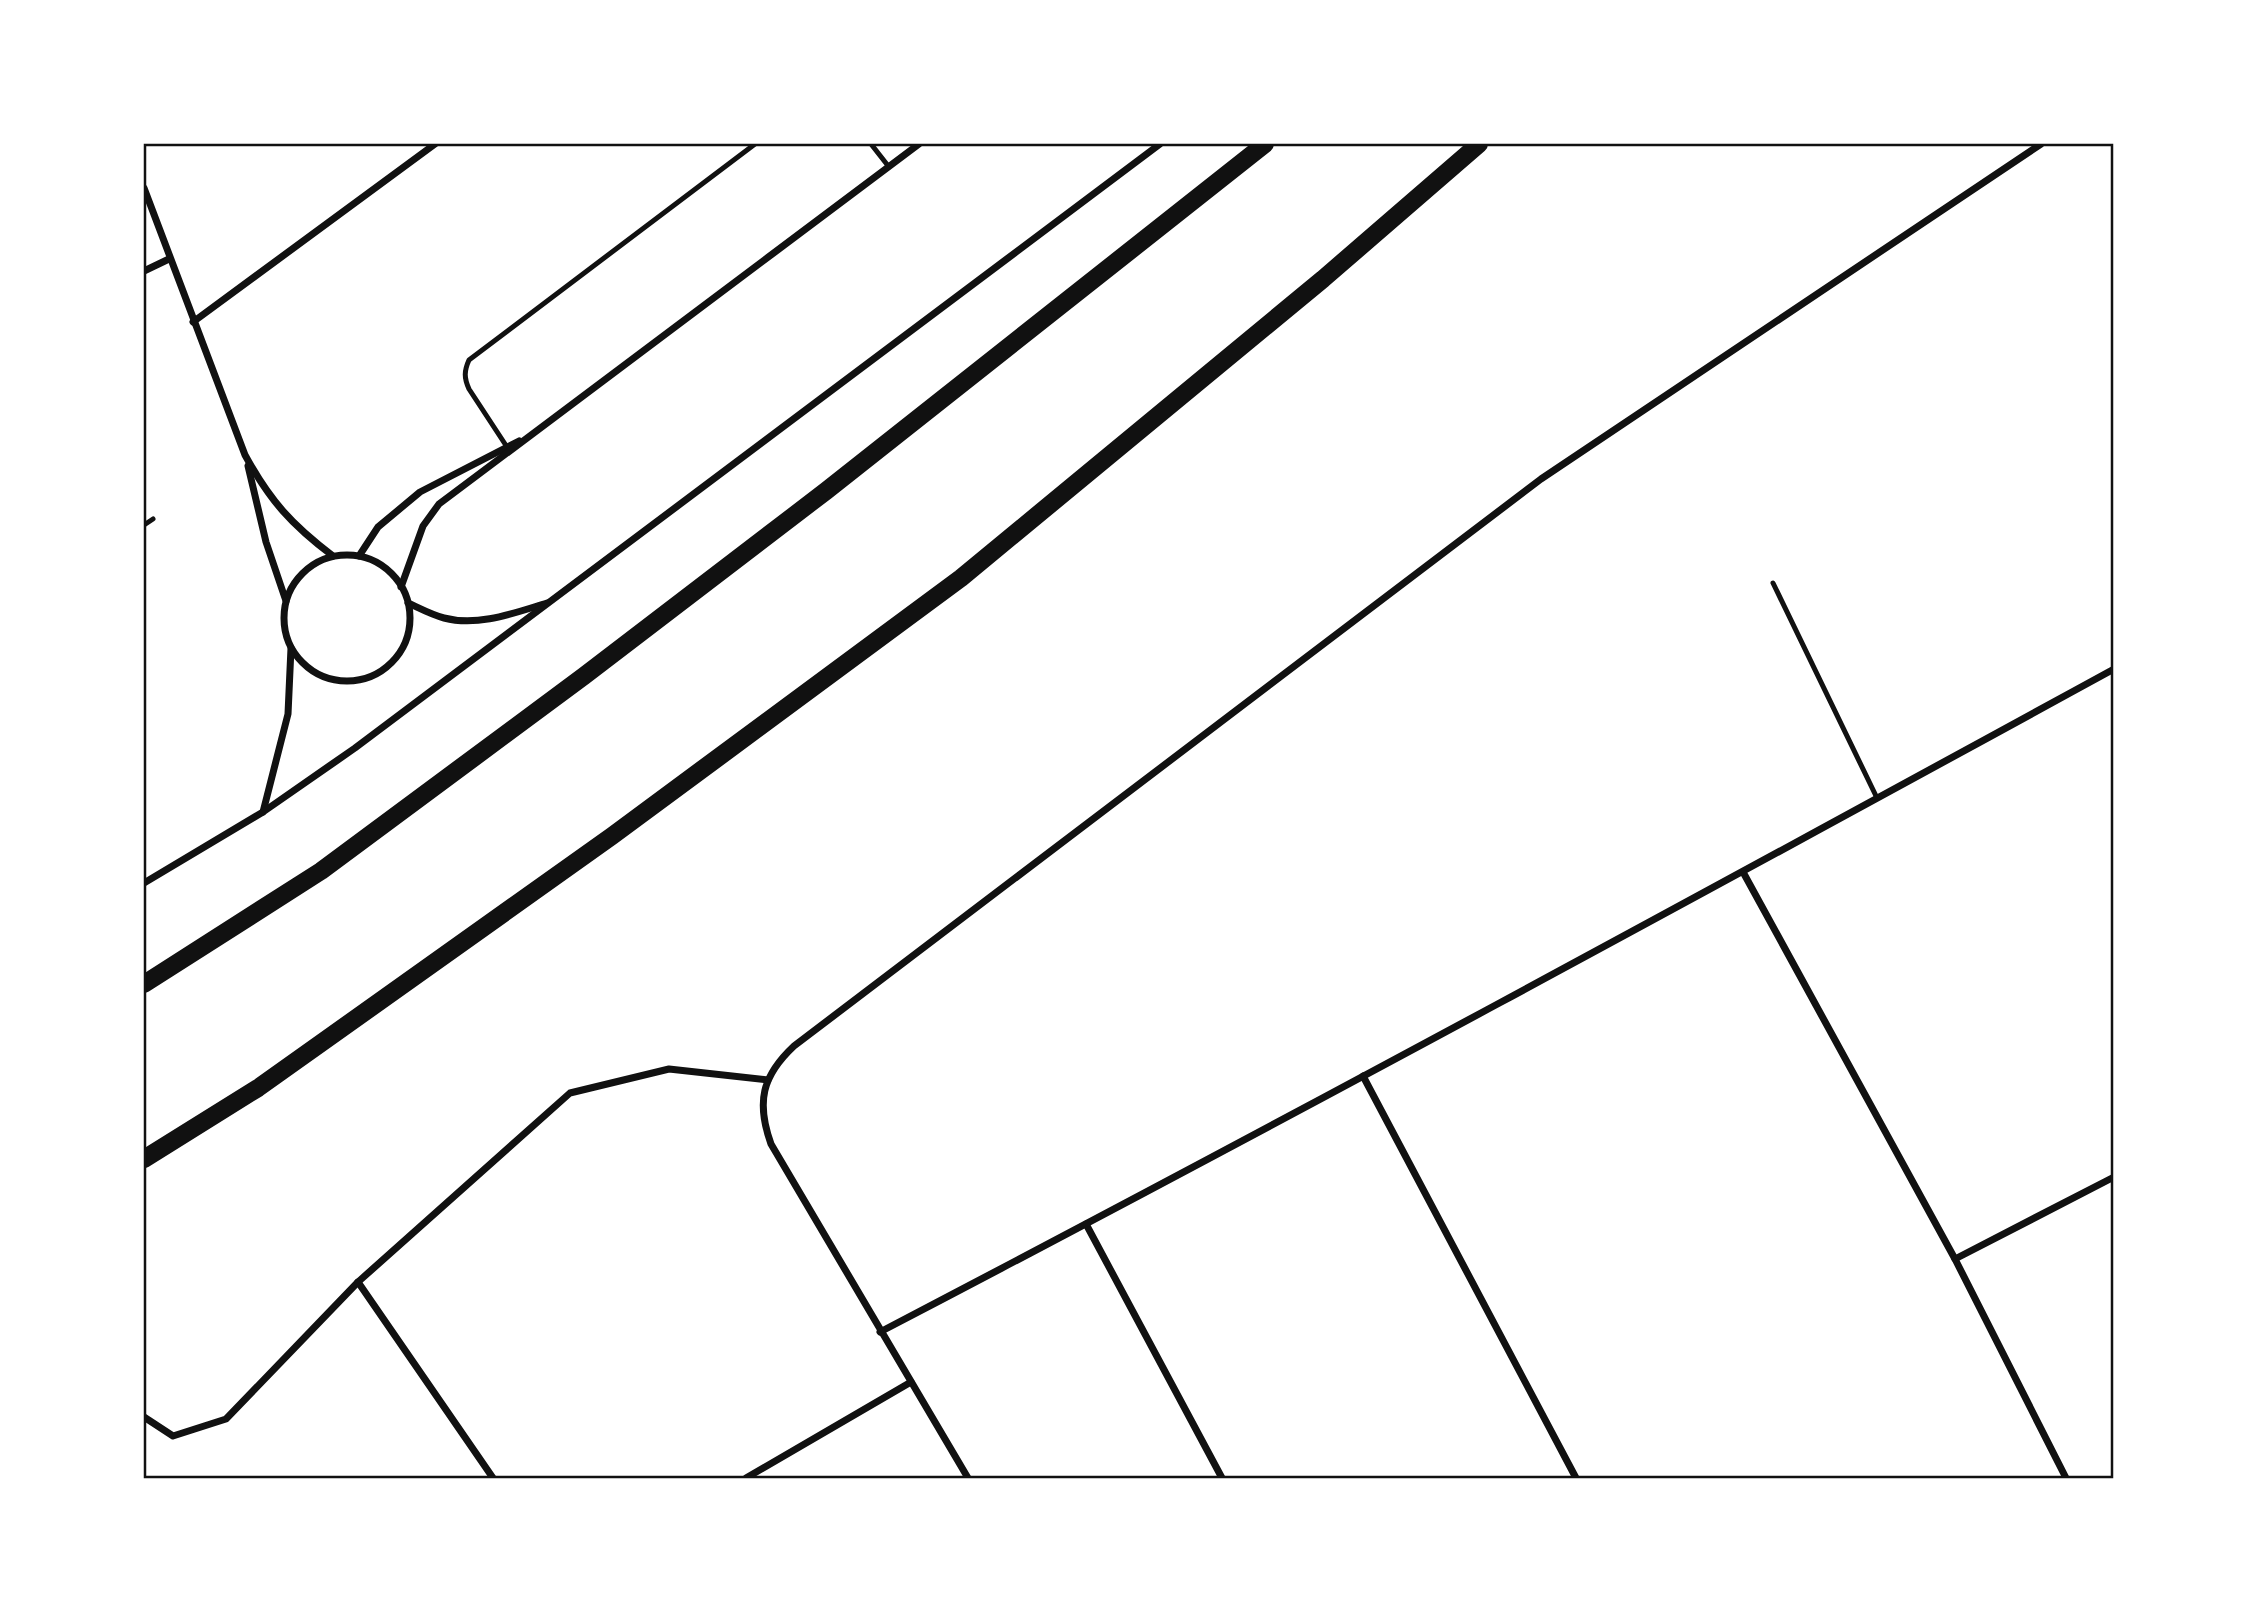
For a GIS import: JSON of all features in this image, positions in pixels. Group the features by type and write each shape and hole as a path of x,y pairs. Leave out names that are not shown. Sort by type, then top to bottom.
{"main road":[{"path":"144,984 321,871 584,676 826,491 1265,144"},
{"path":"144,1159 258,1088 601,844 961,578 1323,279 1479,144"}],"street":[{"path":"193,322 435,144"},
{"path":"401,587 424,526 439,504 919,144"},
{"path":"144,883 263,812 387,725 1160,144"},
{"path":"968,1479 771,1144 763,1123 762,1101 768,1080 779,1061 794,1046 1541,479 2041,144"},
{"path":"144,188 245,455 261,485 282,512 333,556"},
{"path":"144,271 169,259"},
{"path":"359,556 378,527 420,492 544,427"},
{"path":"245,455 267,542 286,601"},
{"path":"333,556 359,556 383,567 401,587 408,603 408,630 398,655 385,668 369,677 352,681 333,680 316,674 291,648 285,633 286,601 303,572 317,562 333,556"},
{"path":"408,603 443,618 463,621 503,616 551,602"},
{"path":"263,812 288,714 291,648"},
{"path":"880,1332 1743,872 2113,669"},
{"path":"1743,872 1955,1259 2066,1479"},
{"path":"144,1416 173,1436 226,1419 358,1282 570,1093 669,1069 768,1080"},
{"path":"1363,1076 1576,1479"},
{"path":"1955,1259 2113,1178"},
{"path":"1086,1224 1222,1479"},
{"path":"358,1282 493,1479"},
{"path":"746,1479 911,1382"}],"lane":[{"path":"507,447 465,380 469,360 755,144"},
{"path":"871,144 889,167"},
{"path":"144,524 153,519"},
{"path":"1773,583 1877,798"}]}
